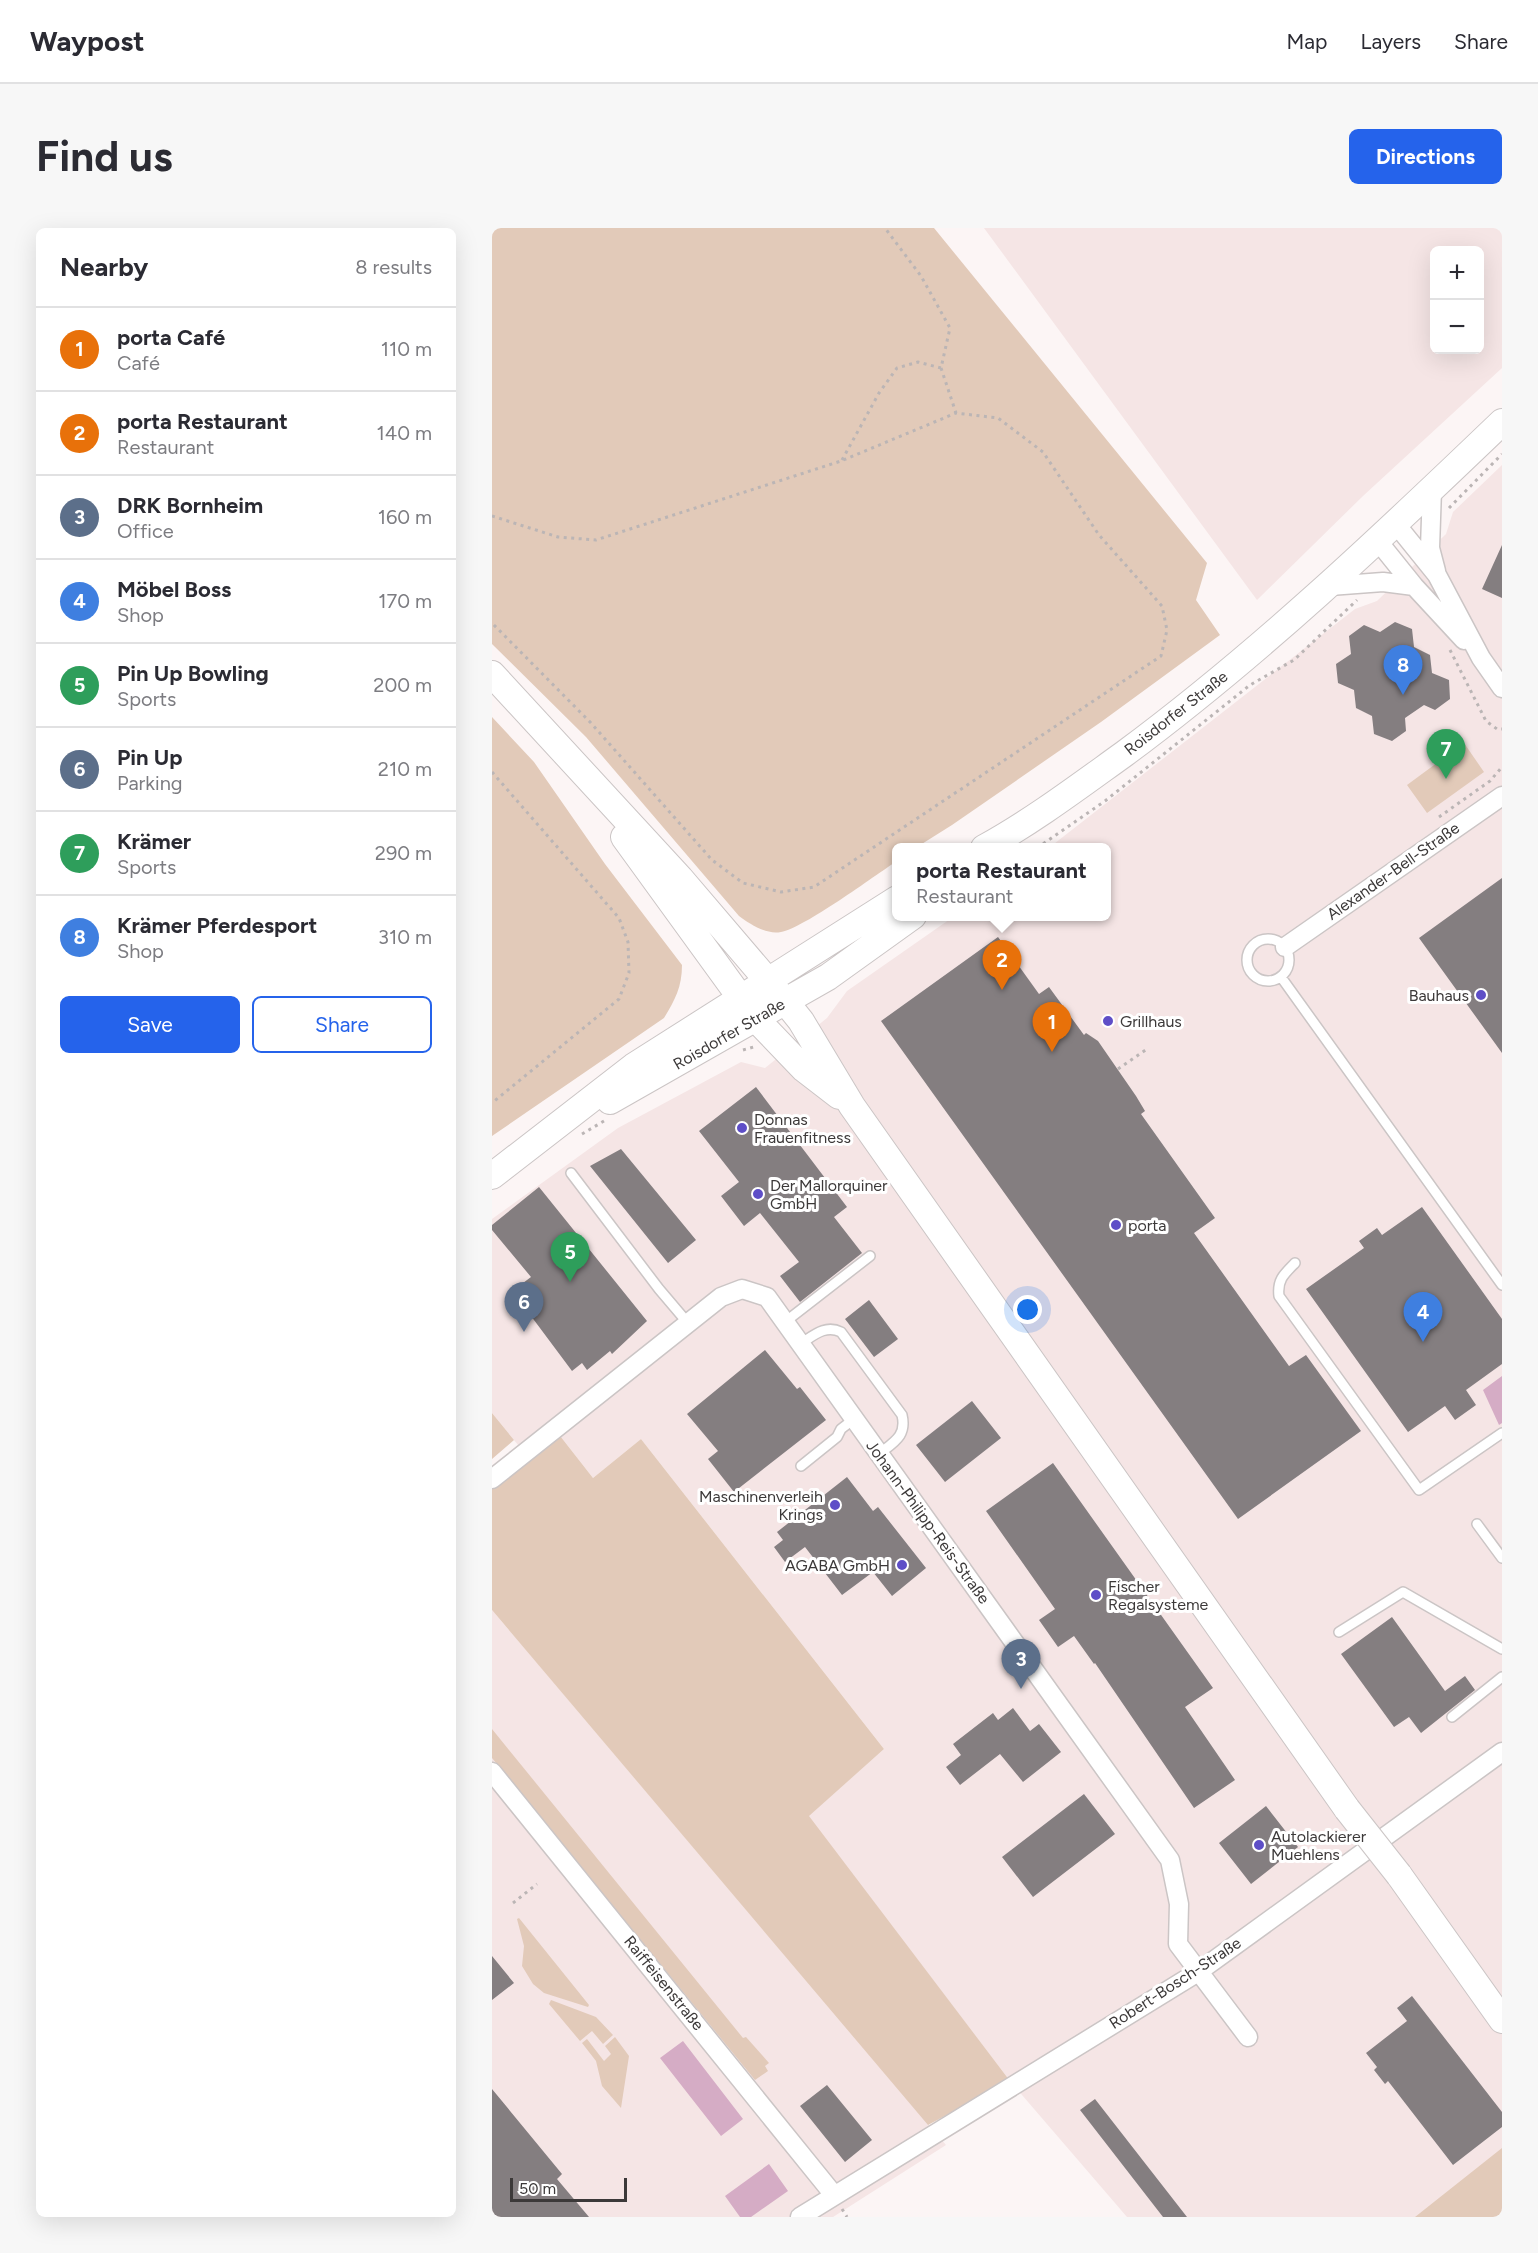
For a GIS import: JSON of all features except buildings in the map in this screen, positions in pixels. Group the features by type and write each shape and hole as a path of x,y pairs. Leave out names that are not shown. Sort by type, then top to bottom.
{"main road":[{"name":"Roisdorfer Straße","path":"993,843 1016,830 1153,733 1330,586 1502,422"},
{"path":"492,674 680,878 801,1021 852,1107 1347,1809 1399,1875 1502,2020"},
{"path":"574,765 756,1019 804,1069 852,1107"},
{"name":"Roisdorfer Straße","path":"1002,843 1016,830"},
{"name":"Roisdorfer Straße","path":"492,1176 634,1066 892,902"},
{"name":"Roisdorfer Straße","path":"539,1140 828,977 906,921"}],"street":[{"path":"1432,489 1430,548 1437,575 1481,658 1502,688"},
{"path":"1386,532 1437,575"},
{"path":"1386,532 1414,586 1481,658"},
{"path":"1330,586 1383,582 1414,586"},
{"name":"Alexander-Bell-Straße","path":"1285,947 1502,796"},
{"name":"Johann-Philipp-Reis-Straße","path":"492,1479 721,1297 742,1290 767,1297 1170,1860 1179,1904 1178,1944 1248,2037"},
{"name":"Robert-Bosch-Straße","path":"800,2217 1198,1972 1502,1752"},
{"name":"Raiffeisenstraße","path":"492,1772 834,2195"}],"lane":[{"path":"1266,939 1277,941 1285,947 1290,960 1286,972 1281,977 1267,981 1252,975 1248,955 1256,943 1266,939"},
{"path":"1281,977 1502,1285"},
{"path":"572,1173 659,1290 687,1322"},
{"path":"785,1322 870,1256"},
{"path":"1296,1263 1283,1275 1277,1286 1279,1296 1419,1490 1502,1433"},
{"path":"800,1344 828,1329 841,1332 902,1415 904,1430 899,1438 879,1454"},
{"path":"801,1466 837,1437 841,1429 854,1419"},
{"path":"1477,1524 1502,1558"},
{"path":"1339,1632 1403,1592 1502,1649"},
{"path":"1452,1717 1502,1677"}],"path":[{"path":"885,228 921,276 950,328 941,368 956,413"},
{"path":"842,461 879,393 897,368 918,362 941,368"},
{"path":"492,516 558,537 596,540 842,461 956,413 998,418 1043,452 1099,535 1162,606 1167,630 1161,656 814,887 781,892 743,884 712,860 591,723 492,622"},
{"path":"1044,843 1106,801 1250,685 1294,660 1347,607 1363,596"},
{"path":"1447,646 1486,721 1497,729 1502,729"},
{"path":"1435,821 1490,781 1502,767"},
{"path":"492,772 619,918 628,942 629,973 619,999 492,1103"},
{"path":"1118,1069 1147,1049"},
{"path":"513,1903 537,1884"}],"shaded area":[{"path":"492,228 934,228 1207,563 1196,600 1220,635 1101,722 952,825 923,843 892,843 892,864 822,912 792,928 775,933 753,925 739,916 586,737 492,644"},
{"path":"984,228 1502,228 1502,368 1363,496 1257,600"},
{"path":"1502,465 1502,2149 1417,2217 1127,2217 1010,2081 808,1816 884,1749 641,1439 593,1478 557,1432 527,1456 492,1413 492,1219 618,1128 741,1062 765,1068 827,1018 847,991 947,921 1111,921 1111,843 1055,843 1355,609 1377,601 1446,534 1453,512"},
{"path":"492,717 534,762 605,864 682,965 677,993 664,1018 492,1136"},
{"path":"1464,743 1484,772 1427,813 1407,785"},
{"path":"1502,1376 1502,1423 1499,1425 1483,1390"},
{"path":"492,1413 514,1440 492,1459"},
{"path":"557,1432 593,1478 641,1439 884,1749 809,1816 1010,2081 928,2125 492,1610 492,1486"},
{"path":"492,1610 946,2145 833,2217 492,2217"},
{"path":"492,1729 743,2038 746,2037 769,2063 765,2066 768,2071 755,2080 492,1758"},
{"path":"519,1918 589,2005 588,2007 544,1993 533,1984 522,1966 524,1946 517,1919"},
{"path":"551,2000 596,2017 613,2035 603,2044 592,2031 580,2041 549,2004"},
{"path":"615,2037 629,2056 621,2108 602,2086 596,2061 582,2043 587,2039 604,2061 611,2054 605,2046"},
{"path":"683,2041 743,2119 721,2136 660,2058"},
{"path":"1502,2148 1502,2217 1415,2217"},
{"path":"769,2164 788,2191 751,2217 740,2217 725,2196"}],"place":[{"name":"Krämer Pferdesport","path":"1403,695"},
{"name":"Krämer","path":"1446,779"},
{"name":"porta Restaurant","path":"1002,990"},
{"name":"Bauhaus","path":"1481,995"},
{"name":"Grillhaus","path":"1108,1021"},
{"name":"porta Café","path":"1052,1052"},
{"name":"Donnas Frauenfitness","path":"742,1128"},
{"name":"Der Mallorquiner GmbH","path":"758,1194"},
{"name":"porta","path":"1116,1225"},
{"name":"Pin Up Bowling","path":"570,1282"},
{"name":"Pin Up","path":"524,1332"},
{"name":"Möbel Boss","path":"1423,1342"},
{"name":"Maschinenverleih Krings","path":"835,1505"},
{"name":"AGABA GmbH","path":"902,1565"},
{"name":"Fischer Regalsysteme","path":"1096,1595"},
{"name":"DRK Bornheim","path":"1021,1689"},
{"name":"Autolackierer Muehlens","path":"1259,1845"}]}
